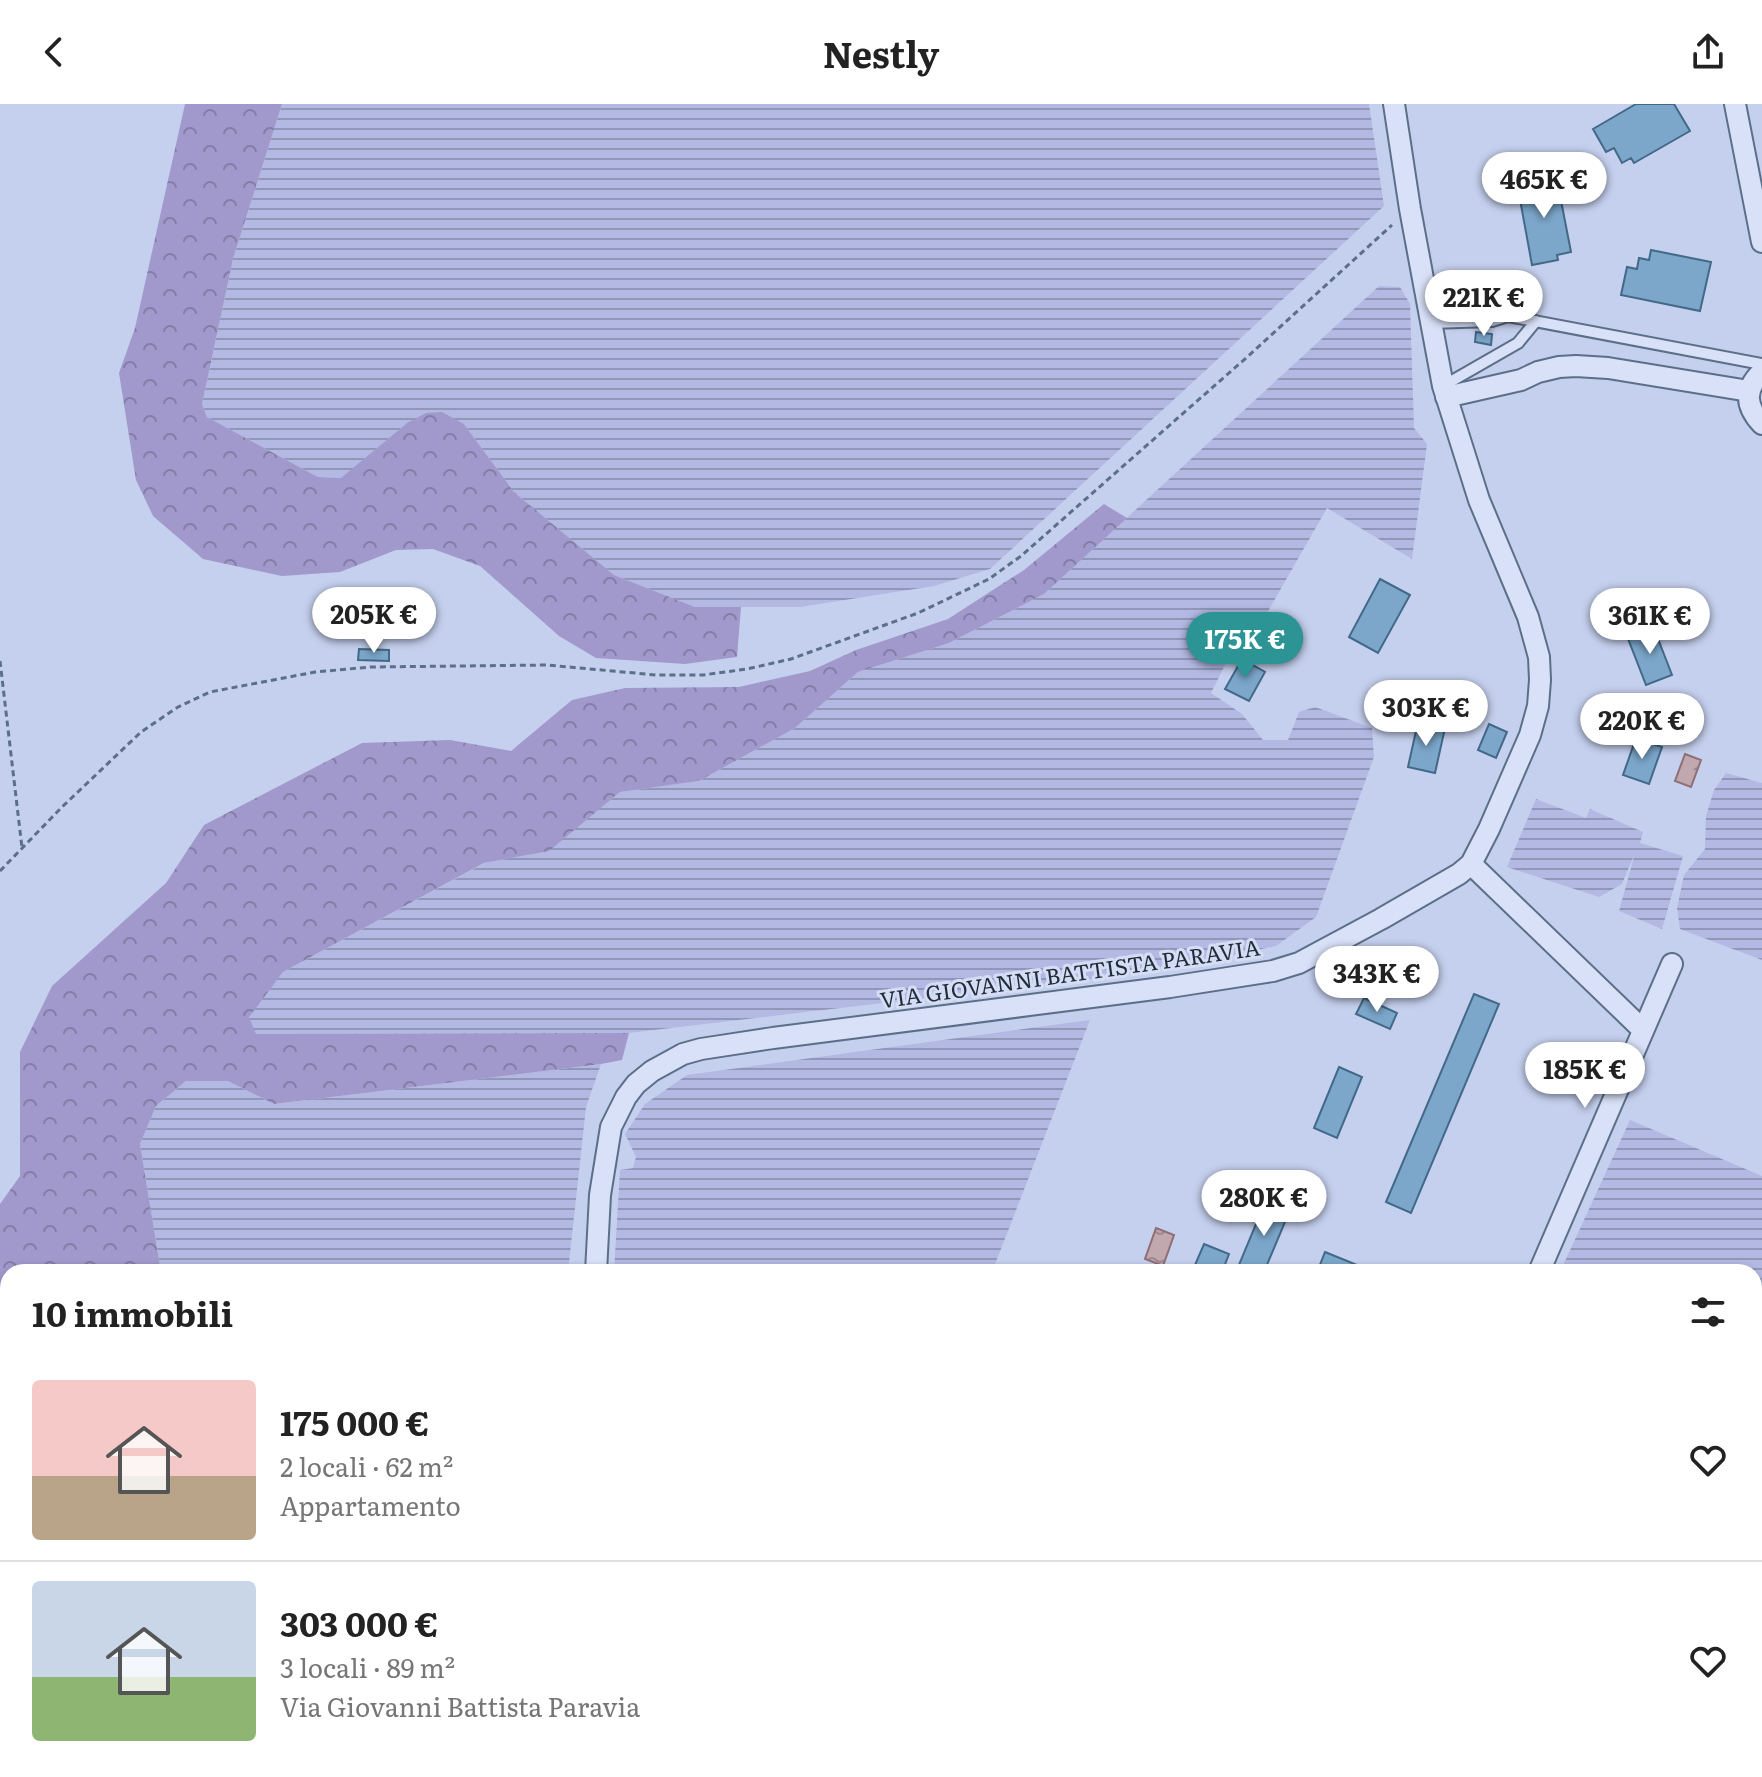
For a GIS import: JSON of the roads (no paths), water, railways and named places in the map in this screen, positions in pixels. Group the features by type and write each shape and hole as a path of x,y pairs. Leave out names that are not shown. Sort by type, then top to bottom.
{"street":[{"name":"VIA GIOVANNI BATTISTA PARAVIA","path":"596,1264 600,1195 611,1127 636,1084 683,1054 773,1038 1273,971 1299,963 1381,919 1471,864 1530,735 1538,706 1539,657 1528,617 1479,500 1445,391 1430,323 1394,104"},
{"path":"1735,104 1762,242"},
{"path":"1445,391 1521,380 1538,372 1576,366 1608,368 1749,391"},
{"path":"1762,372 1754,379 1749,391 1749,404 1762,424"},
{"path":"1471,864 1643,1030"},
{"path":"1542,1264 1672,964"}],"lane":[{"path":"1430,323 1492,321 1508,316 1762,364"},
{"path":"1445,391 1518,343 1536,321"}],"water":[{"path":"1685,754 1701,760 1691,787 1675,781"},
{"path":"1156,1228 1174,1235 1164,1264 1145,1259"}]}
